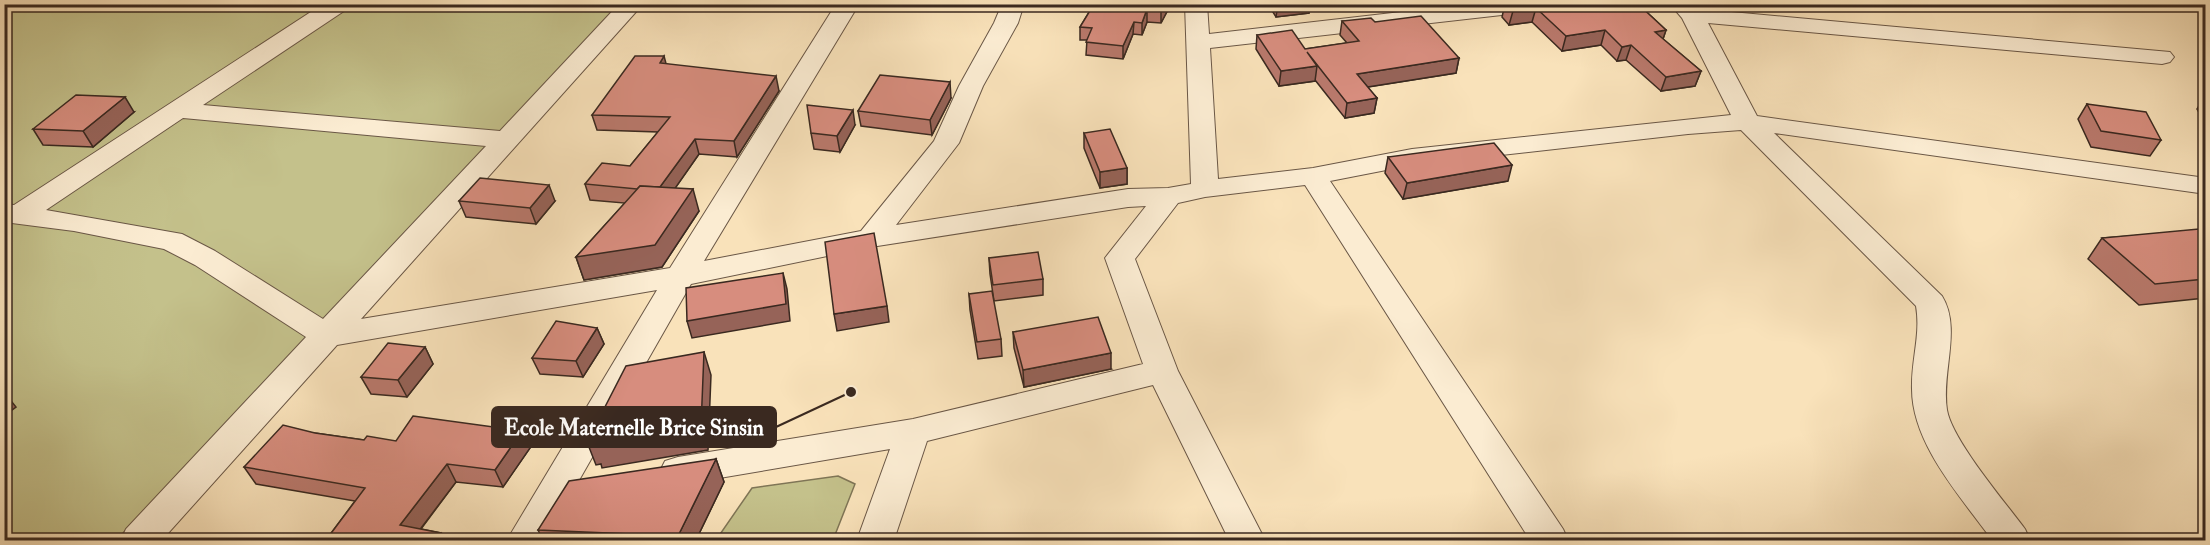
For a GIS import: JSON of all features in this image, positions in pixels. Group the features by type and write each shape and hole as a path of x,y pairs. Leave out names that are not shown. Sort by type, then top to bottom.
{"street":[{"path":"12,213 179,110 339,4"},
{"path":"139,540 632,4"},
{"path":"526,540 680,276 848,4"},
{"path":"872,238 946,143 971,86 1006,23 1013,4"},
{"path":"1196,4 1205,189"},
{"path":"1198,42 1536,4"},
{"path":"1686,10 2162,57"},
{"path":"1686,10 1747,122 1930,303 1935,325 1928,387 1930,412 1939,438 2012,540"},
{"path":"179,110 507,140"},
{"path":"12,213 172,241 205,258 327,336 680,276 872,238 1128,198 1168,197 1205,189 1312,176 1412,157 1688,126 1747,122 2205,186"},
{"path":"1312,176 1550,540"},
{"path":"1168,197 1120,258 1162,371 1247,540"},
{"path":"647,476 914,432 1162,371"},
{"path":"876,540 914,432"},
{"path":"554,492 589,486"}],"shaded area":[{"path":"74,4 622,5 316,340 116,540 5,540 4,7 40,8"},
{"path":"838,476 855,484 833,540 716,540 752,488"}],"building":[{"path":"1094,4 1164,4 1161,10 1147,9 1142,23 1134,22 1123,46 1086,42 1092,28 1080,27"},
{"path":"1507,4 1638,4 1666,30 1655,32 1701,71 1666,77 1631,45 1622,47 1605,30 1566,36 1536,8 1513,11"},
{"path":"1421,16 1459,58 1357,74 1377,98 1347,103 1307,52 1317,66 1281,71 1257,35 1292,30 1305,49 1359,41 1342,21 1371,18 1375,22"},
{"path":"635,56 664,56 660,63 776,76 734,141 695,139 660,187 640,186 637,189 585,184 602,163 630,166 670,117 592,115"},
{"path":"880,75 950,82 930,120 858,111"},
{"path":"76,95 125,97 83,131 33,129"},
{"path":"2087,104 2146,112 2161,140 2101,131"},
{"path":"807,105 853,110 837,136 811,133"},
{"path":"1110,129 1127,168 1100,172 1084,133"},
{"path":"1494,143 1512,165 1407,183 1388,157"},
{"path":"480,178 549,185 530,208 459,201"},
{"path":"640,186 693,189 655,245 576,257"},
{"path":"2199,229 2205,231 2205,279 2155,284 2102,238"},
{"path":"874,233 887,306 834,314 825,242"},
{"path":"1038,252 1043,279 993,285 989,258"},
{"path":"783,273 786,304 687,321 686,288"},
{"path":"992,291 1001,339 977,342 969,294"},
{"path":"1098,317 1111,353 1023,370 1013,332"},
{"path":"556,321 597,328 576,361 532,358"},
{"path":"388,343 425,347 398,380 361,377"},
{"path":"704,352 701,427 593,445 596,440 587,442 626,366"},
{"path":"413,416 522,431 495,470 447,464 400,525 441,533 434,540 326,540 365,488 244,467 283,425 315,433 364,440 367,436 396,441"},
{"path":"716,459 678,536 538,530 569,481"}],"place":[{"name":"Ecole Maternelle Brice Sinsin","path":"851,392"}]}
